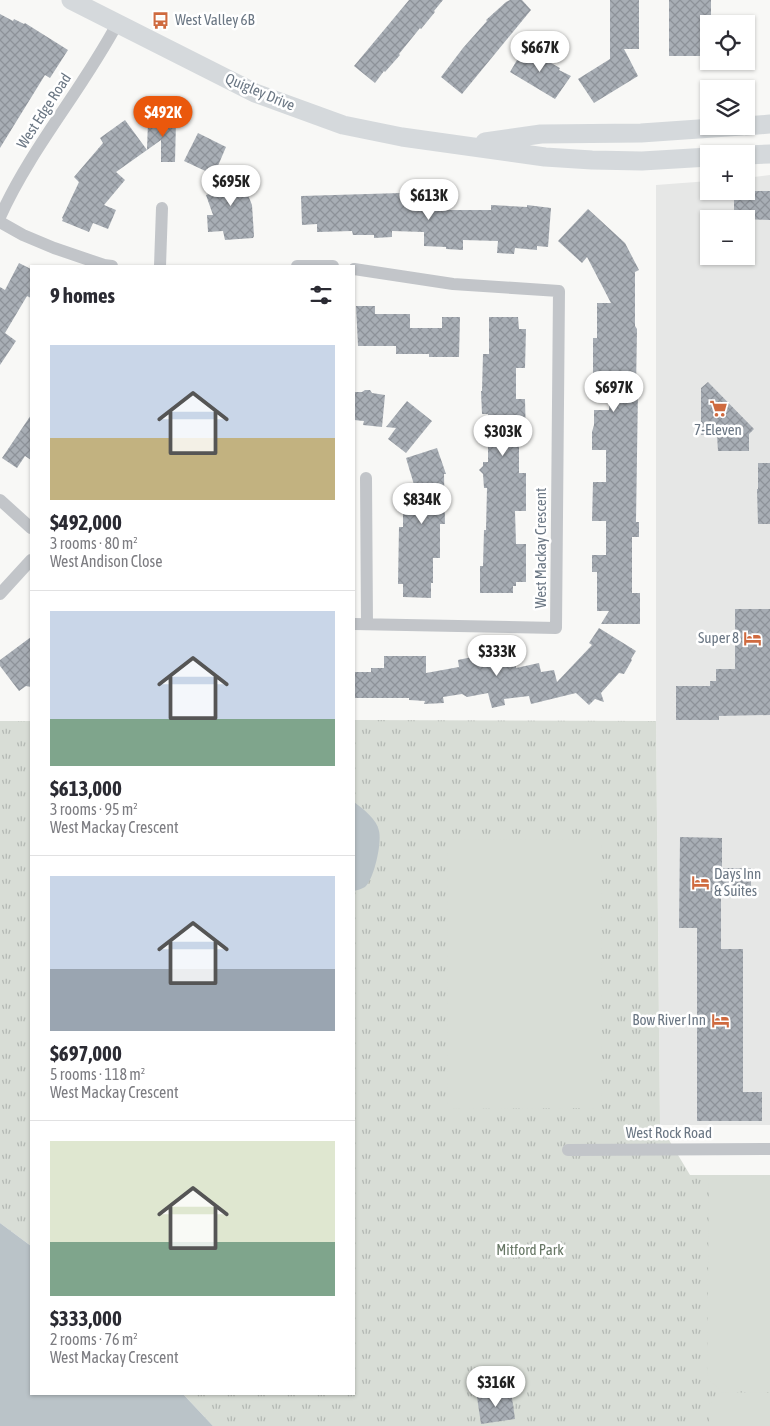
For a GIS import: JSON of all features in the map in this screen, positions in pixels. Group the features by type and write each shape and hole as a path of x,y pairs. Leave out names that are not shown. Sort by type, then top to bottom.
{"street":[{"name":"Quigley Drive","path":"71,0 255,93 343,125 402,137 546,157 642,161 700,158"},
{"name":"West Edge Road","path":"0,217 50,128 102,52 117,24"},
{"path":"755,125 770,124"},
{"name":"Quigley Drive","path":"462,145 542,134 641,133 700,129"},
{"path":"755,155 770,154"},
{"path":"160,265 162,208"},
{"path":"0,222 23,235 54,248 104,265"},
{"name":"West Mackay Crescent","path":"355,269 453,284 558,291 556,628 355,624"},
{"path":"366,478 367,624"},
{"path":"0,500 30,527"},
{"path":"0,594 30,561"},
{"name":"West Rock Road","path":"568,1150 770,1149"}],"shaded area":[{"path":"770,175 770,1125 660,1125 656,721 656,185 700,182 700,200 755,200 755,177"},
{"path":"355,803 373,818 378,827 380,837 371,877 365,887 355,891"},
{"path":"0,1223 30,1245 30,1395 184,1395 213,1426 0,1426"}],"green space":[{"name":"Mitford Park","path":"355,720 656,721 660,1125 690,1175 770,1175 770,1426 213,1426 184,1395 355,1395"},
{"path":"0,721 30,721 30,1245 0,1223"},
{"path":"601,839 602,1108 448,1109 447,840"},
{"path":"757,1175 770,1179 770,1389 720,1389 707,1379 709,1176"},
{"path":"719,1392 770,1393 770,1426 709,1426 709,1405"}],"building":[{"path":"409,0 443,0 400,55 375,83 354,66"},
{"path":"510,0 522,0 531,10 462,94 441,77 486,20"},
{"path":"610,0 639,0 639,49 624,49 638,76 594,103 578,79 610,59"},
{"path":"669,0 711,0 711,15 700,15 700,56 669,56"},
{"path":"0,14 13,21 14,19 25,23 68,50 50,78 45,75 0,148"},
{"path":"524,48 571,76 555,99 510,72"},
{"path":"125,120 147,150 116,172 125,180 104,205 116,210 108,229 93,223 89,232 62,221 79,182 74,177 103,143 100,138"},
{"path":"148,121 176,121 175,162 161,162 161,140 147,150"},
{"path":"198,133 226,147 214,175 184,161"},
{"path":"240,167 250,194 248,195 252,205 254,236 253,238 225,240 223,231 208,232 207,215 213,215 206,195 218,191 213,177"},
{"path":"755,191 770,191 770,220 755,220 755,210 734,210 734,200 755,200"},
{"path":"404,194 404,206 441,207 441,210 491,210 491,205 527,207 527,205 551,208 548,247 537,246 537,250 515,248 514,254 497,253 498,241 463,240 463,250 446,249 446,247 424,246 424,232 392,231 392,237 374,238 374,235 353,235 352,231 317,232 317,224 302,225 301,196"},
{"path":"588,209 625,243 639,270 635,272 635,326 637,329 636,389 638,389 636,522 639,522 639,537 632,537 632,593 640,593 640,624 601,624 609,611 597,611 597,572 592,572 592,555 606,555 606,521 592,521 593,482 606,482 606,450 592,450 594,410 609,410 607,378 593,378 593,338 597,338 597,303 611,303 587,257 582,263 558,241"},
{"path":"19,263 30,268 30,298 27,296 5,333 16,341 0,365 0,287 5,290"},
{"path":"356,306 375,306 375,314 410,314 410,328 442,328 442,317 460,317 459,357 429,357 429,354 396,354 396,346 358,346"},
{"path":"489,317 518,317 519,329 526,329 525,368 516,368 516,399 525,399 526,439 519,439 519,473 526,473 526,511 515,511 516,544 526,544 526,582 516,582 516,586 513,586 513,593 480,593 480,566 483,566 484,530 486,530 487,488 484,488 483,474 479,470 483,466 483,462 488,462 488,414 482,414 481,391 483,354 489,354"},
{"name":"7-Eleven","path":"708,382 754,429 749,434 749,451 718,451 717,435 701,435 701,388"},
{"path":"370,390 372,393 385,395 382,427 363,425 364,421 355,420 355,392"},
{"path":"407,401 432,421 406,453 388,439 396,428 386,427"},
{"path":"30,416 30,459 25,456 17,468 2,458"},
{"path":"437,448 446,474 444,474 445,524 440,524 440,558 433,558 431,598 403,597 403,584 398,584 399,527 403,527 403,505 415,505 415,488 406,458"},
{"path":"758,463 770,463 770,524 758,524"},
{"name":"Super 8","path":"735,609 770,609 770,715 719,716 719,720 676,720 676,686 710,686 710,681 716,681 716,669 735,669"},
{"path":"599,628 636,651 624,674 619,673 601,693 604,702 595,699 589,705 576,693 531,704 529,696 504,699 505,705 492,708 488,693 467,697 462,694 443,697 444,703 424,704 425,701 409,700 409,698 355,698 355,672 371,672 371,668 384,668 384,656 426,656 426,673 459,667 458,660 477,656 478,661 500,657 502,667 516,665 516,668 539,663 541,672 554,670 557,682 592,645 589,643"},
{"path":"30,638 30,687 26,686 19,691 0,666 0,660"},
{"name":"Bow River Inn","path":"680,837 722,838 722,868 751,868 751,898 721,898 721,949 743,949 743,1092 762,1092 762,1121 697,1121 697,928 679,928"},
{"path":"511,1391 515,1419 481,1424 477,1397"}],"place":[{"name":"West Valley 6B","path":"161,20"},
{"name":"7-Eleven","path":"718,409"},
{"name":"Super 8","path":"753,638"},
{"name":"Days Inn & Suites","path":"700,883"},
{"name":"Bow River Inn","path":"720,1020"}]}
